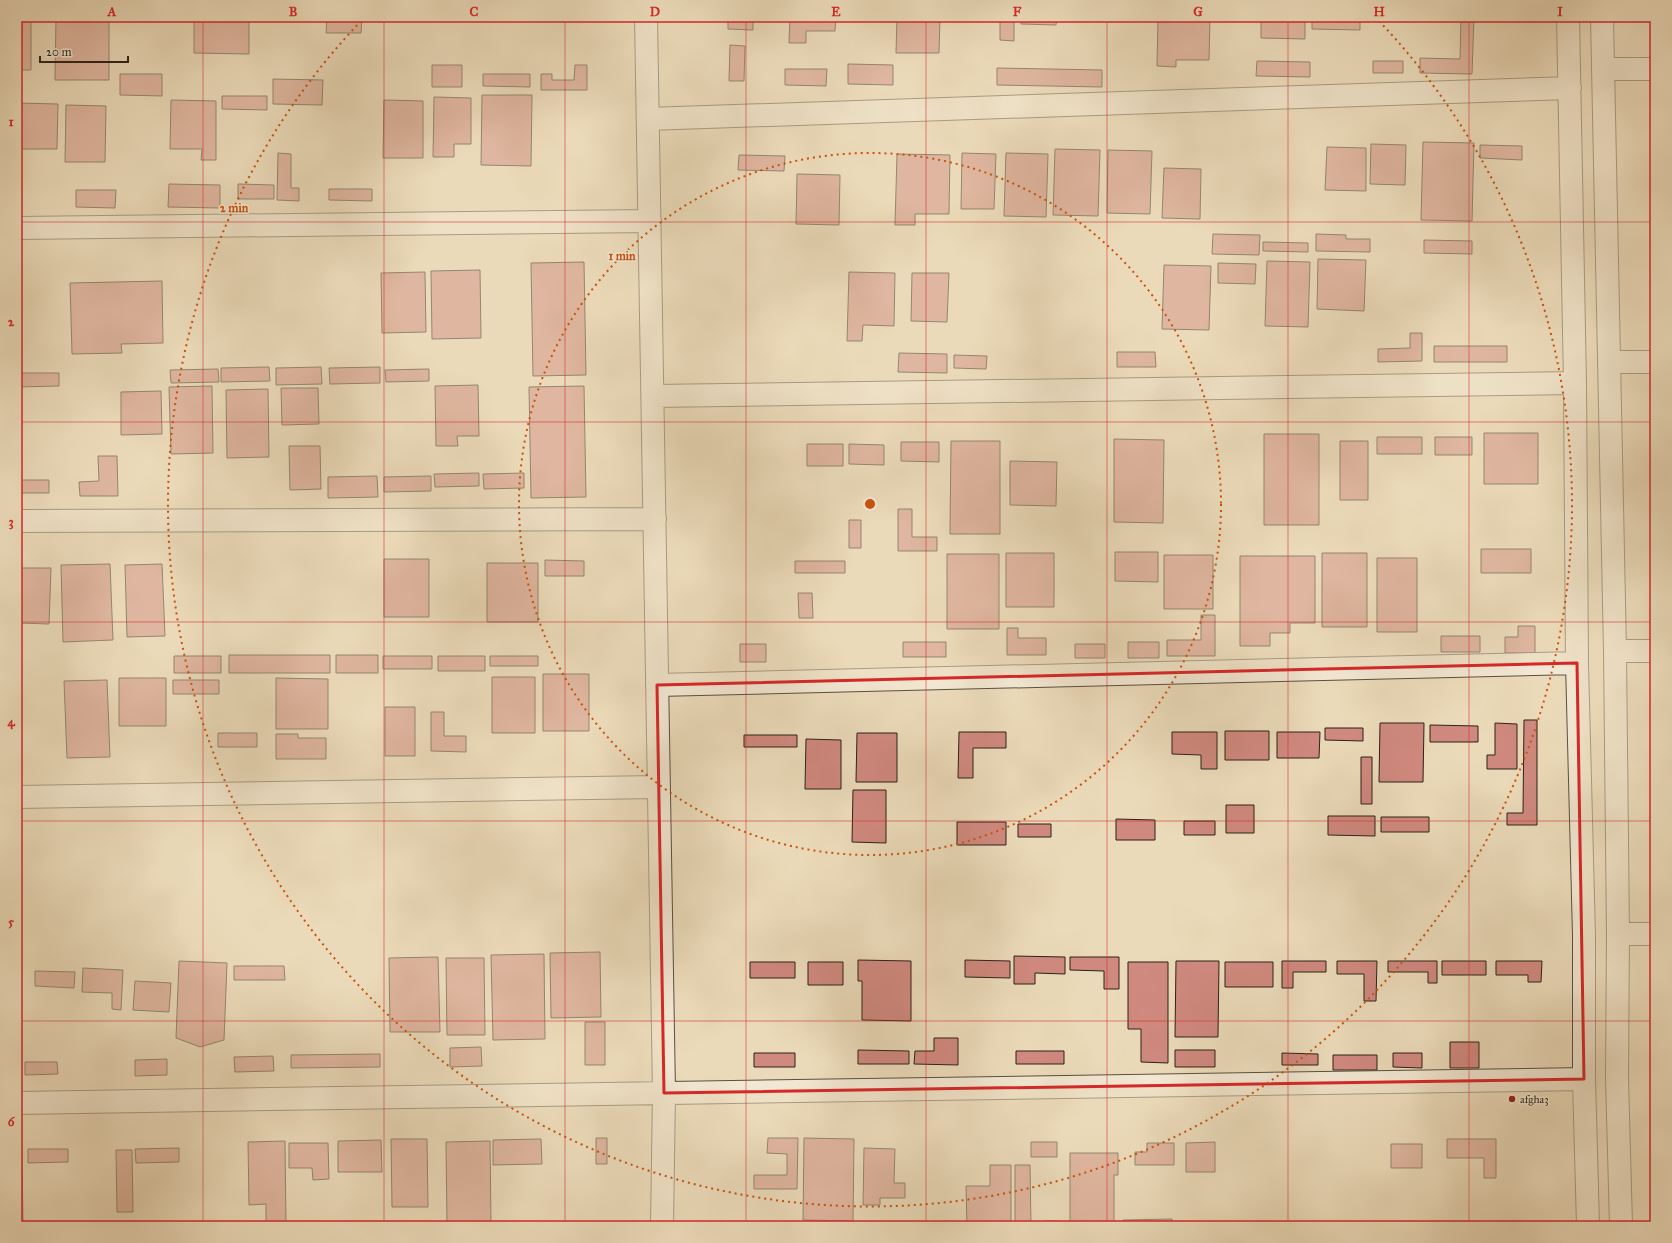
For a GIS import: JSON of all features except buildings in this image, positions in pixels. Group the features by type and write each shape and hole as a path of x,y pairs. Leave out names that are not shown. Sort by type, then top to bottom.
{"street":[{"path":"646,17 664,1093 662,1226"},
{"path":"1568,17 1575,383 1578,663 1584,936 1584,1079 1588,1226"},
{"path":"1602,17 1615,651 1618,934 1617,1078 1621,1226"},
{"path":"1603,69 1655,69"},
{"path":"648,119 1570,88"},
{"path":"17,228 650,221"},
{"path":"1610,362 1655,362"},
{"path":"652,396 1575,383"},
{"path":"17,521 654,519"},
{"path":"1615,651 1655,651"},
{"path":"657,685 1578,663"},
{"path":"17,797 658,786"},
{"path":"1618,934 1655,934"},
{"path":"17,1103 1584,1079"}],"highlighted area":[{"path":"1577,663 1584,1079 664,1093 657,685"}],"place":[{"name":"afgha3","path":"1512,1099"}]}
